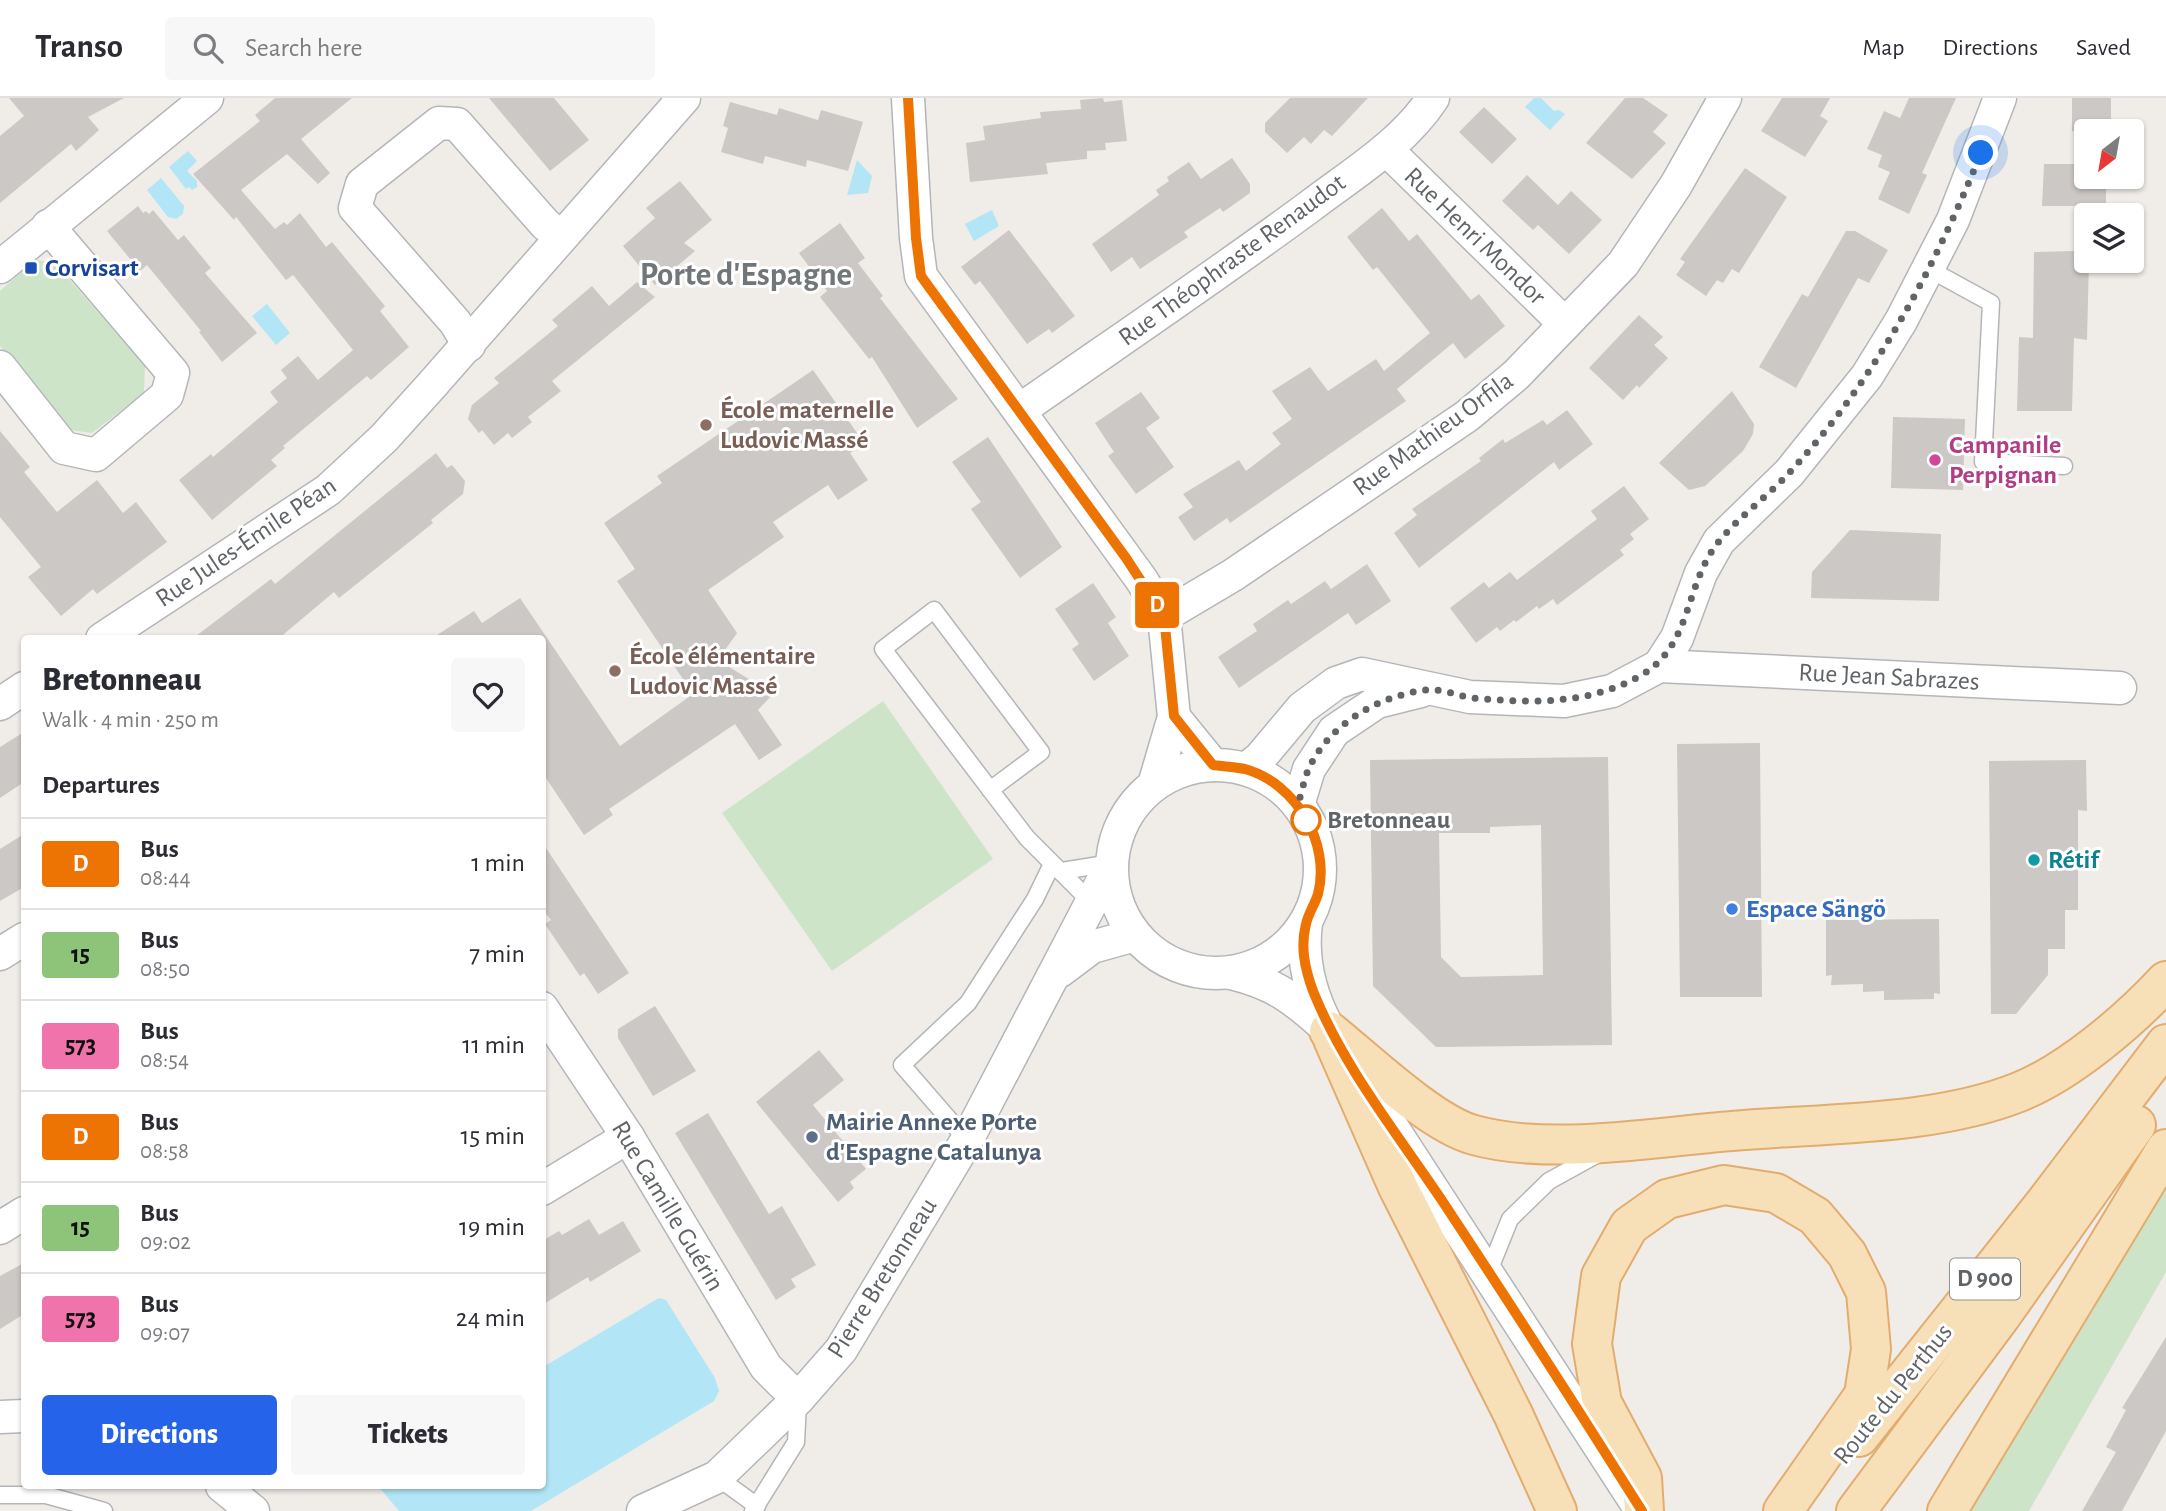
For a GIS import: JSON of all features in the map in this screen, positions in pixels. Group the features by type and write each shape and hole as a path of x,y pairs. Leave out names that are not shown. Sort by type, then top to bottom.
{"main road":[{"path":"1329,1031 1424,1108 1472,1135 1542,1146 1944,1114 2020,1092 2060,1069 2099,1041 2166,981"},
{"path":"1329,1031 1398,1187 1513,1414 1557,1511"},
{"name":"Route du Perthus","path":"1800,1511 2045,1203 2166,1044"},
{"name":"Route du Perthus","path":"1856,1511 2001,1316 2166,1083"},
{"path":"1947,1511 2166,1149"},
{"path":"1643,1511 1642,1478 1602,1403 1592,1344 1601,1276 1629,1226 1667,1199 1724,1185 1776,1193 1815,1216 1847,1254 1866,1292 1871,1349 1864,1395 1783,1511"}],"street":[{"path":"164,133 178,98"},
{"path":"0,267 207,98"},
{"name":"Rue Jules-Émile Péan","path":"108,635 328,490 384,438 469,345 684,98"},
{"path":"908,98 916,238 921,276 1141,579 1164,616 1174,716 1154,785"},
{"name":"Rue Théophraste Renaudot","path":"1020,410 1256,246 1386,149 1421,116 1433,98"},
{"name":"Rue Mathieu Orfila","path":"1164,616 1233,575 1467,416 1516,375 1623,264 1676,185 1725,98"},
{"path":"1246,769 1260,758 1302,708 1336,683 1362,674 1470,697 1564,701 1612,691 1658,666 1677,638 1701,573 1718,541 1789,473 1867,376 1954,220 2000,98"},
{"path":"469,345 455,322 355,208 362,184 439,123 457,124 545,224 561,237"},
{"name":"Rue Henri Mondor","path":"1386,149 1564,324"},
{"path":"0,367 64,448 96,455 167,396 173,373 48,226"},
{"name":"Rue Jean Sabrazes","path":"1658,666 2120,688"},
{"path":"1298,805 1309,769 1335,731 1377,702 1428,689"},
{"path":"0,704 21,690"},
{"path":"1174,716 1213,765"},
{"path":"1329,1031 1285,992 1265,981 1231,973 1203,973 1177,966 1155,953 1135,934 1118,905 1112,863 1118,834 1128,816 1154,785 1182,771 1213,765 1246,769 1275,783 1298,805 1314,832 1320,862 1318,893 1306,922 1302,949 1308,979 1329,1031 1489,1271 1643,1511"},
{"name":"Pierre Bretonneau","path":"643,1511 672,1495 717,1477 798,1399 841,1350 967,1140 1112,863"},
{"path":"1231,973 1261,964 1286,946 1306,922"},
{"name":"Pierre Bretonneau","path":"1056,974 1092,947 1135,934"},
{"path":"0,954 21,941"},
{"name":"Rue Camille Guérin","path":"546,1014 628,1138 765,1367 798,1399"},
{"path":"546,1187 628,1138"},
{"path":"0,1228 21,1215"},
{"path":"0,1417 21,1416"},
{"path":"226,1489 253,1511"}],"lane":[{"path":"1929,269 1990,303 1983,462 2064,466"},
{"path":"990,790 1041,752 934,610 883,649 990,790 1057,868 1092,903"},
{"path":"967,1140 902,1065 968,1003 1057,868 1112,863"},
{"path":"1489,1271 1510,1219 1532,1197 1561,1173 1632,1139"},
{"path":"717,1477 755,1508 796,1441 798,1399"},
{"path":"0,1495 46,1496 104,1511"}],"green space":[{"path":"35,260 54,262 145,366 144,393 92,433 70,430 0,346 0,291"},
{"path":"883,701 993,859 832,971 722,813"},
{"path":"2166,1181 2166,1272 2029,1511 1971,1511"}],"water":[{"path":"1534,98 1541,98 1554,111 1559,110 1565,114 1550,130 1525,107"},
{"path":"188,151 197,161 187,171 197,181 197,187 192,190 189,187 186,189 169,167"},
{"path":"857,160 872,176 868,193 847,195"},
{"path":"161,178 184,206 183,214 176,219 168,217 147,190"},
{"path":"992,210 999,226 974,241 965,224"},
{"path":"267,304 290,333 276,345 252,316"},
{"path":"659,1298 666,1300 715,1378 719,1391 714,1401 531,1511 399,1511 381,1489 546,1489 546,1365"}],"building":[{"path":"9,98 124,98 88,117 99,130 76,151 71,144 0,203 0,136 24,116"},
{"path":"275,98 352,98 301,139 330,173 318,184 287,154 241,190 275,229 284,222 287,225 300,213 326,247 332,242 385,306 380,311 409,347 371,380 367,376 283,446 285,448 271,460 277,466 212,520 179,480 211,454 213,457 278,402 270,392 287,378 281,370 298,356 318,380 353,350 293,275 286,280 236,217 234,220 193,174 260,121 255,115"},
{"path":"489,98 554,98 589,140 550,171"},
{"path":"1103,98 1104,102 1122,100 1127,141 1105,143 1106,150 1087,151 1087,159 1046,163 1048,174 970,182 966,143 985,140 983,126 1041,118 1040,112 1081,109 1080,100"},
{"path":"1290,98 1368,98 1332,136 1324,130 1311,144 1304,137 1287,153 1265,132 1265,123"},
{"path":"1625,98 1643,98 1668,115 1653,132 1666,143 1632,179 1586,143"},
{"path":"1782,98 1830,98 1820,116 1828,121 1805,157 1761,131"},
{"path":"1909,98 1956,98 1922,173 1927,175 1909,214 1878,199 1890,172 1878,167 1882,155 1867,149 1884,111 1900,118"},
{"path":"2072,98 2111,98 2111,119 2074,119 2072,131"},
{"path":"730,102 777,115 779,108 818,120 821,110 863,122 848,171 807,160 806,167 765,156 763,164 721,152 728,128 723,126"},
{"path":"1484,107 1517,139 1492,164 1459,132"},
{"path":"1232,158 1250,184 1250,193 1223,212 1220,208 1184,232 1188,237 1140,269 1132,257 1111,272 1092,244 1159,195 1156,190 1169,181 1167,177 1189,162 1201,179"},
{"path":"2044,164 2074,164 2074,189 2106,189 2106,203 2042,206"},
{"path":"1745,168 1787,197 1739,273 1732,269 1723,283 1717,280 1706,296 1676,275 1685,262 1680,259"},
{"path":"1527,175 1558,205 1571,191 1602,220 1569,254 1538,225 1533,230 1502,201"},
{"path":"680,181 712,220 684,243 695,251 655,285 623,246 655,218 646,208"},
{"path":"138,206 143,213 146,211 149,214 153,210 178,240 184,235 211,268 205,273 257,333 222,362 199,332 201,331 147,265 140,271 107,231"},
{"path":"1382,208 1409,241 1417,234 1471,300 1479,294 1505,326 1465,359 1453,343 1397,389 1406,401 1230,523 1227,518 1194,541 1178,517 1193,507 1183,494 1239,460 1246,471 1281,444 1272,433 1292,419 1272,391 1310,367 1328,391 1376,359 1384,371 1430,333 1377,267 1373,270 1347,237"},
{"path":"840,223 865,258 858,263 883,296 880,298 958,399 917,428 872,357 869,359 820,297 827,291 799,253"},
{"path":"1009,230 1075,316 1052,333 1049,329 1027,344 980,281 975,285 961,267"},
{"path":"1846,231 1855,231 1888,250 1869,283 1858,278 1796,388 1759,367 1802,294 1808,297"},
{"path":"2074,251 2074,273 2089,273 2087,340 2074,338 2072,411 2017,411 2019,337 2033,338 2034,252"},
{"path":"637,282 655,297 552,381 561,391 528,417 532,422 512,438 508,433 494,445 482,430 479,433 468,419 472,405 499,383 494,378 558,326 552,320 592,286 609,306"},
{"path":"1639,315 1663,337 1654,345 1668,358 1639,388 1637,385 1623,400 1589,368"},
{"path":"813,370 864,443 850,453 868,480 838,500 828,485 773,522 784,537 708,590 737,633 718,660 773,694 758,710 782,745 759,760 735,724 609,809 613,815 584,835 546,778 546,636 620,746 693,694 617,581 635,569 604,523 662,483 657,476"},
{"path":"1732,391 1754,424 1753,434 1743,451 1705,486 1689,490 1659,463"},
{"path":"1141,392 1160,418 1146,428 1174,467 1136,494 1108,456 1114,452 1095,423"},
{"path":"1567,410 1593,444 1559,470 1554,462 1419,568 1394,533 1417,515 1412,509 1481,461 1479,458 1503,439 1505,443 1543,420 1547,425"},
{"path":"1893,417 1965,419 1963,490 1891,488"},
{"path":"0,431 30,467 24,472 57,512 97,480 123,513 136,502 167,542 97,594 93,589 61,616 28,577 41,567 0,517"},
{"path":"988,437 1062,547 1020,578 971,509 981,502 952,462"},
{"path":"436,453 447,468 452,465 465,481 463,494 431,520 433,523 339,598 334,592 283,635 197,635 271,579 275,584"},
{"path":"1624,486 1649,519 1630,534 1634,539 1620,550 1624,555 1557,605 1553,599 1539,609 1537,606 1500,631 1497,627 1476,643 1450,608 1484,582 1489,588 1510,572 1517,580 1597,519 1591,511"},
{"path":"1850,530 1941,534 1939,601 1811,598 1812,572"},
{"path":"1367,564 1391,601 1356,625 1348,613 1239,688 1218,657 1257,631 1253,624 1288,600 1291,604 1325,581 1331,589"},
{"path":"1093,583 1116,617 1108,623 1129,656 1094,681 1072,649 1079,644 1055,609"},
{"path":"520,598 545,635 437,635 474,611 482,623"},
{"path":"21,734 21,784 0,798 0,747"},
{"path":"1760,743 1762,997 1680,997 1677,744"},
{"path":"1608,757 1612,1045 1436,1047 1373,986 1370,760","holes":["1541,825 1543,975 1461,977 1441,957 1439,833 1490,833 1490,827"]},
{"name":"Rétif","path":"2086,760 2087,811 2078,810 2078,910 2065,910 2065,949 2048,949 2048,975 2016,1014 1991,1014 1989,761"},
{"path":"21,836 21,889 0,901 0,849"},
{"path":"546,848 629,973 598,994 584,973 580,976 546,925 551,920 546,914"},
{"path":"1939,919 1940,994 1934,993 1934,999 1884,1000 1884,991 1863,992 1863,984 1831,985 1832,975 1826,976 1826,920"},
{"path":"655,1006 696,1071 653,1096 618,1038 618,1029"},
{"name":"Mairie Annexe Porte d'Espagne Catalunya","path":"819,1050 844,1080 813,1105 866,1169 850,1182 854,1188 838,1202 756,1102"},
{"path":"708,1113 769,1214 782,1206 816,1265 791,1279 796,1287 776,1300 675,1133"},
{"path":"589,1219 599,1235 623,1221 641,1251 590,1282 588,1277 546,1303 546,1239 559,1231 562,1235"},
{"path":"21,1265 21,1316 0,1329 0,1276"},
{"path":"2166,1337 2166,1431 2122,1511 2082,1511 2116,1452 2106,1447 2126,1410 2122,1408"}],"bus line":[{"name":"D","path":"908,98 916,238 921,276 1126,558 1164,616 1174,716 1213,765 1246,769 1275,783 1298,805 1314,832 1320,862 1318,893 1306,922 1302,949 1308,979 1329,1031 1489,1271 1642,1511"}],"place":[{"name":"Corvisart","path":"31,268"},
{"name":"École maternelle Ludovic Massé","path":"706,425"},
{"name":"Campanile Perpignan","path":"1935,460"},
{"name":"École élémentaire Ludovic Massé","path":"615,671"},
{"name":"Bretonneau","path":"1306,820"},
{"name":"Rétif","path":"2034,860"},
{"name":"Espace Sängö","path":"1732,909"},
{"name":"Mairie Annexe Porte d'Espagne Catalunya","path":"812,1137"}],"district":[{"name":"Porte d'Espagne","path":"746,275"}],"route":[{"path":"1306,820 1298,805 1309,769 1335,731 1377,702 1428,689 1470,697 1564,701 1612,691 1658,666 1677,638 1701,573 1718,541 1789,473 1867,376 1929,269 1954,220 1981,153"}]}
